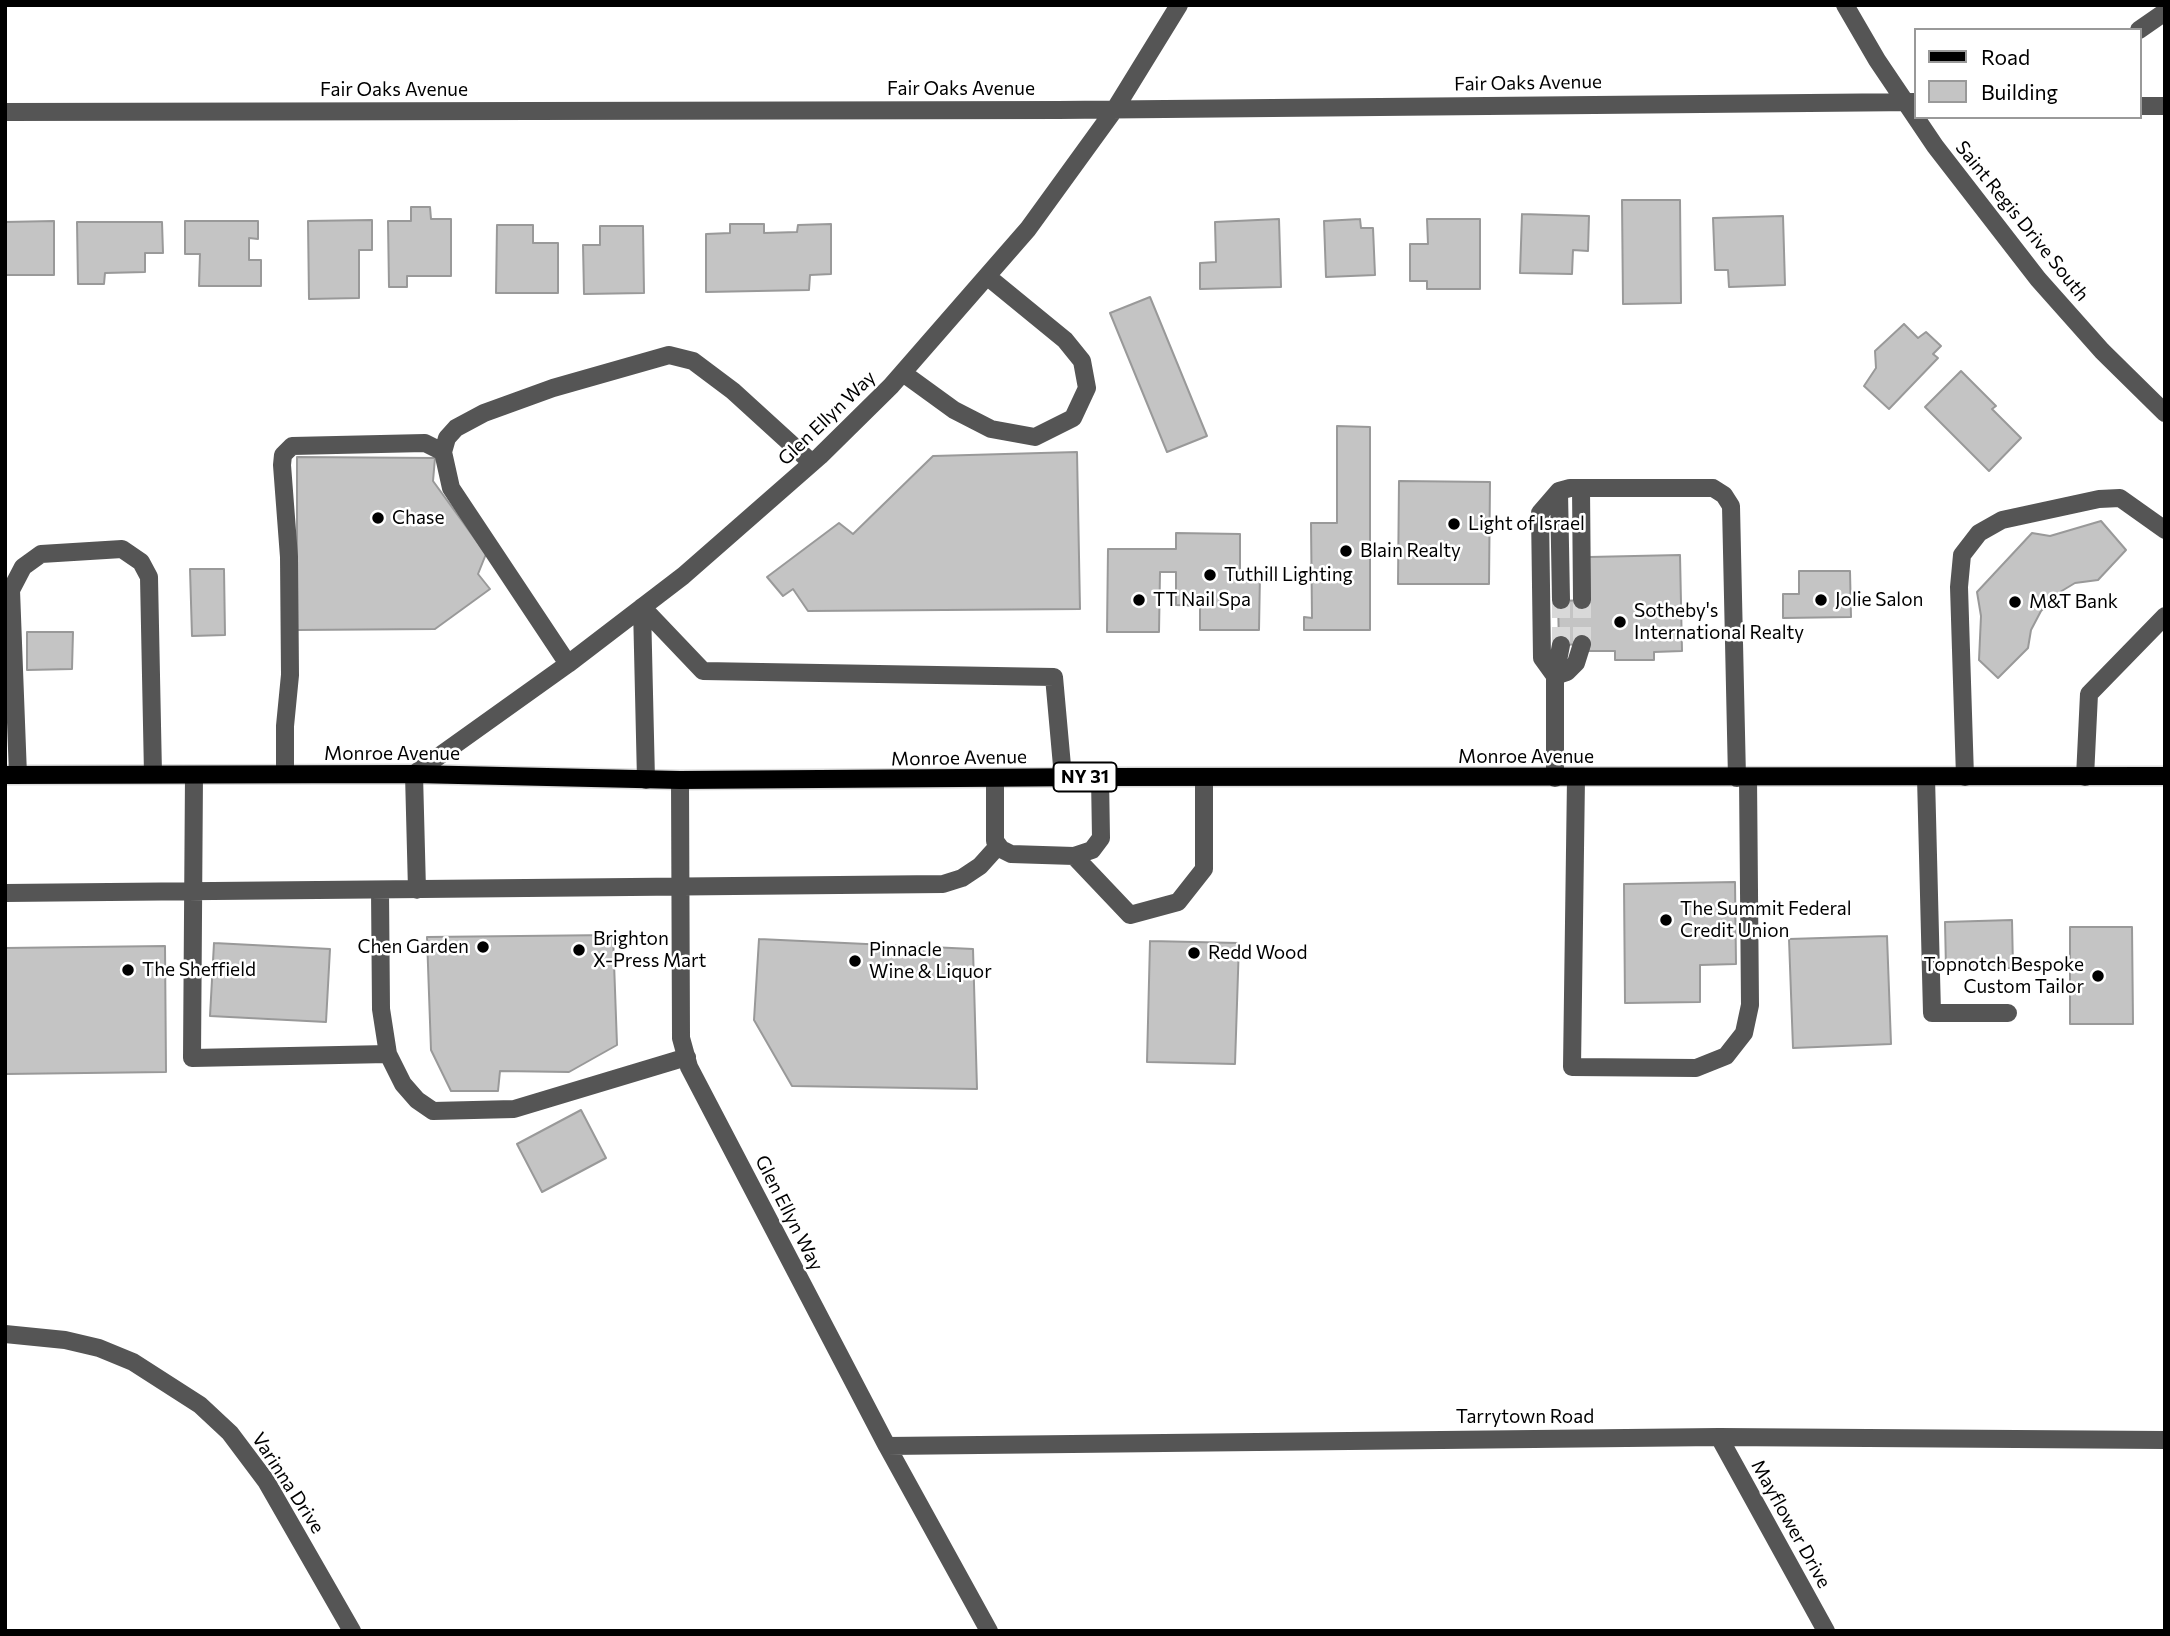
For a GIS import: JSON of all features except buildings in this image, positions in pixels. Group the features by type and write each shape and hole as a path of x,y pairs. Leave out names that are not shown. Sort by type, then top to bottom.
{"main road":[{"name":"Monroe Avenue","path":"12,775 414,774 646,780 2165,776"}],"street":[{"name":"Glen Ellyn Way","path":"414,774 568,664 683,576 812,463 903,373 1036,218 1115,109 1179,5"},
{"name":"Saint Regis Drive South","path":"1845,5 1910,102"},
{"path":"2142,28 2165,12"},
{"name":"Fair Oaks Avenue","path":"5,112 1115,109 1910,102"},
{"path":"2142,106 2165,106"},
{"name":"Saint Regis Drive South","path":"1922,119 2038,279 2102,351 2165,413"},
{"path":"903,373 954,410 991,429 1035,437 1073,418 1087,388 1082,361 1065,340 988,277"},
{"path":"568,664 451,488 443,452 447,438 457,428 484,413 565,384 669,355 693,361 733,391 812,463"},
{"path":"285,774 285,726 290,675 289,557 283,455 292,446 302,444 425,443 443,452"},
{"path":"1581,488 1582,600"},
{"path":"1555,676 1542,658 1540,513 1559,491 1581,488 1713,488 1724,495 1731,506 1743,778 1749,1005 1744,1033 1726,1056 1696,1068 1572,1066 1576,778"},
{"path":"1559,491 1561,600"},
{"path":"1965,777 1959,587 1962,555 1979,533 2001,520 2099,499 2120,498 2165,530"},
{"path":"12,775 11,590 23,567 41,554 122,549 141,562 149,577 153,774"},
{"path":"642,607 703,671 1054,677 1063,777"},
{"path":"642,607 646,780"},
{"path":"2085,776 2090,694 2165,616"},
{"path":"1555,676 1567,672 1576,663 1582,644"},
{"path":"1555,778 1555,676 1561,645"},
{"path":"414,774 417,890"},
{"path":"194,775 192,1058 388,1054"},
{"path":"995,780 995,841 998,846 1012,854 1074,856 1092,850 1101,838 1100,777"},
{"path":"1074,856 1130,915 1178,902 1204,869 1204,777"},
{"path":"1926,777 1932,1013 2008,1013"},
{"name":"Glen Ellyn Way","path":"680,780 681,1038 687,1057 887,1446 989,1631"},
{"path":"5,893 943,884 962,878 980,866 998,846"},
{"path":"380,890 381,1009 388,1054 403,1084 417,1100 433,1111 514,1109 687,1057"},
{"name":"Varinna Drive","path":"5,1334 65,1340 99,1348 133,1362 200,1405 230,1433 266,1481 352,1631"},
{"name":"Tarrytown Road","path":"887,1446 1719,1437 2165,1440"},
{"name":"Mayflower Drive","path":"1719,1437 1826,1631"}],"tunnel":[{"path":"1561,600 1561,645"},
{"path":"1582,600 1582,644"}],"place":[{"name":"Chase","path":"378,518"},
{"name":"Light of Israel","path":"1454,524"},
{"name":"Blain Realty","path":"1346,551"},
{"name":"Tuthill Lighting","path":"1210,575"},
{"name":"TT Nail Spa","path":"1139,600"},
{"name":"Jolie Salon","path":"1821,600"},
{"name":"M&T Bank","path":"2015,602"},
{"name":"Sotheby's International Realty","path":"1620,622"},
{"name":"The Summit Federal Credit Union","path":"1666,920"},
{"name":"Chen Garden","path":"483,947"},
{"name":"Brighton X-Press Mart","path":"579,950"},
{"name":"Redd Wood","path":"1194,953"},
{"name":"Pinnacle Wine & Liquor","path":"855,961"},
{"name":"The Sheffield","path":"128,970"},
{"name":"Topnotch Bespoke Custom Tailor","path":"2098,976"}]}
